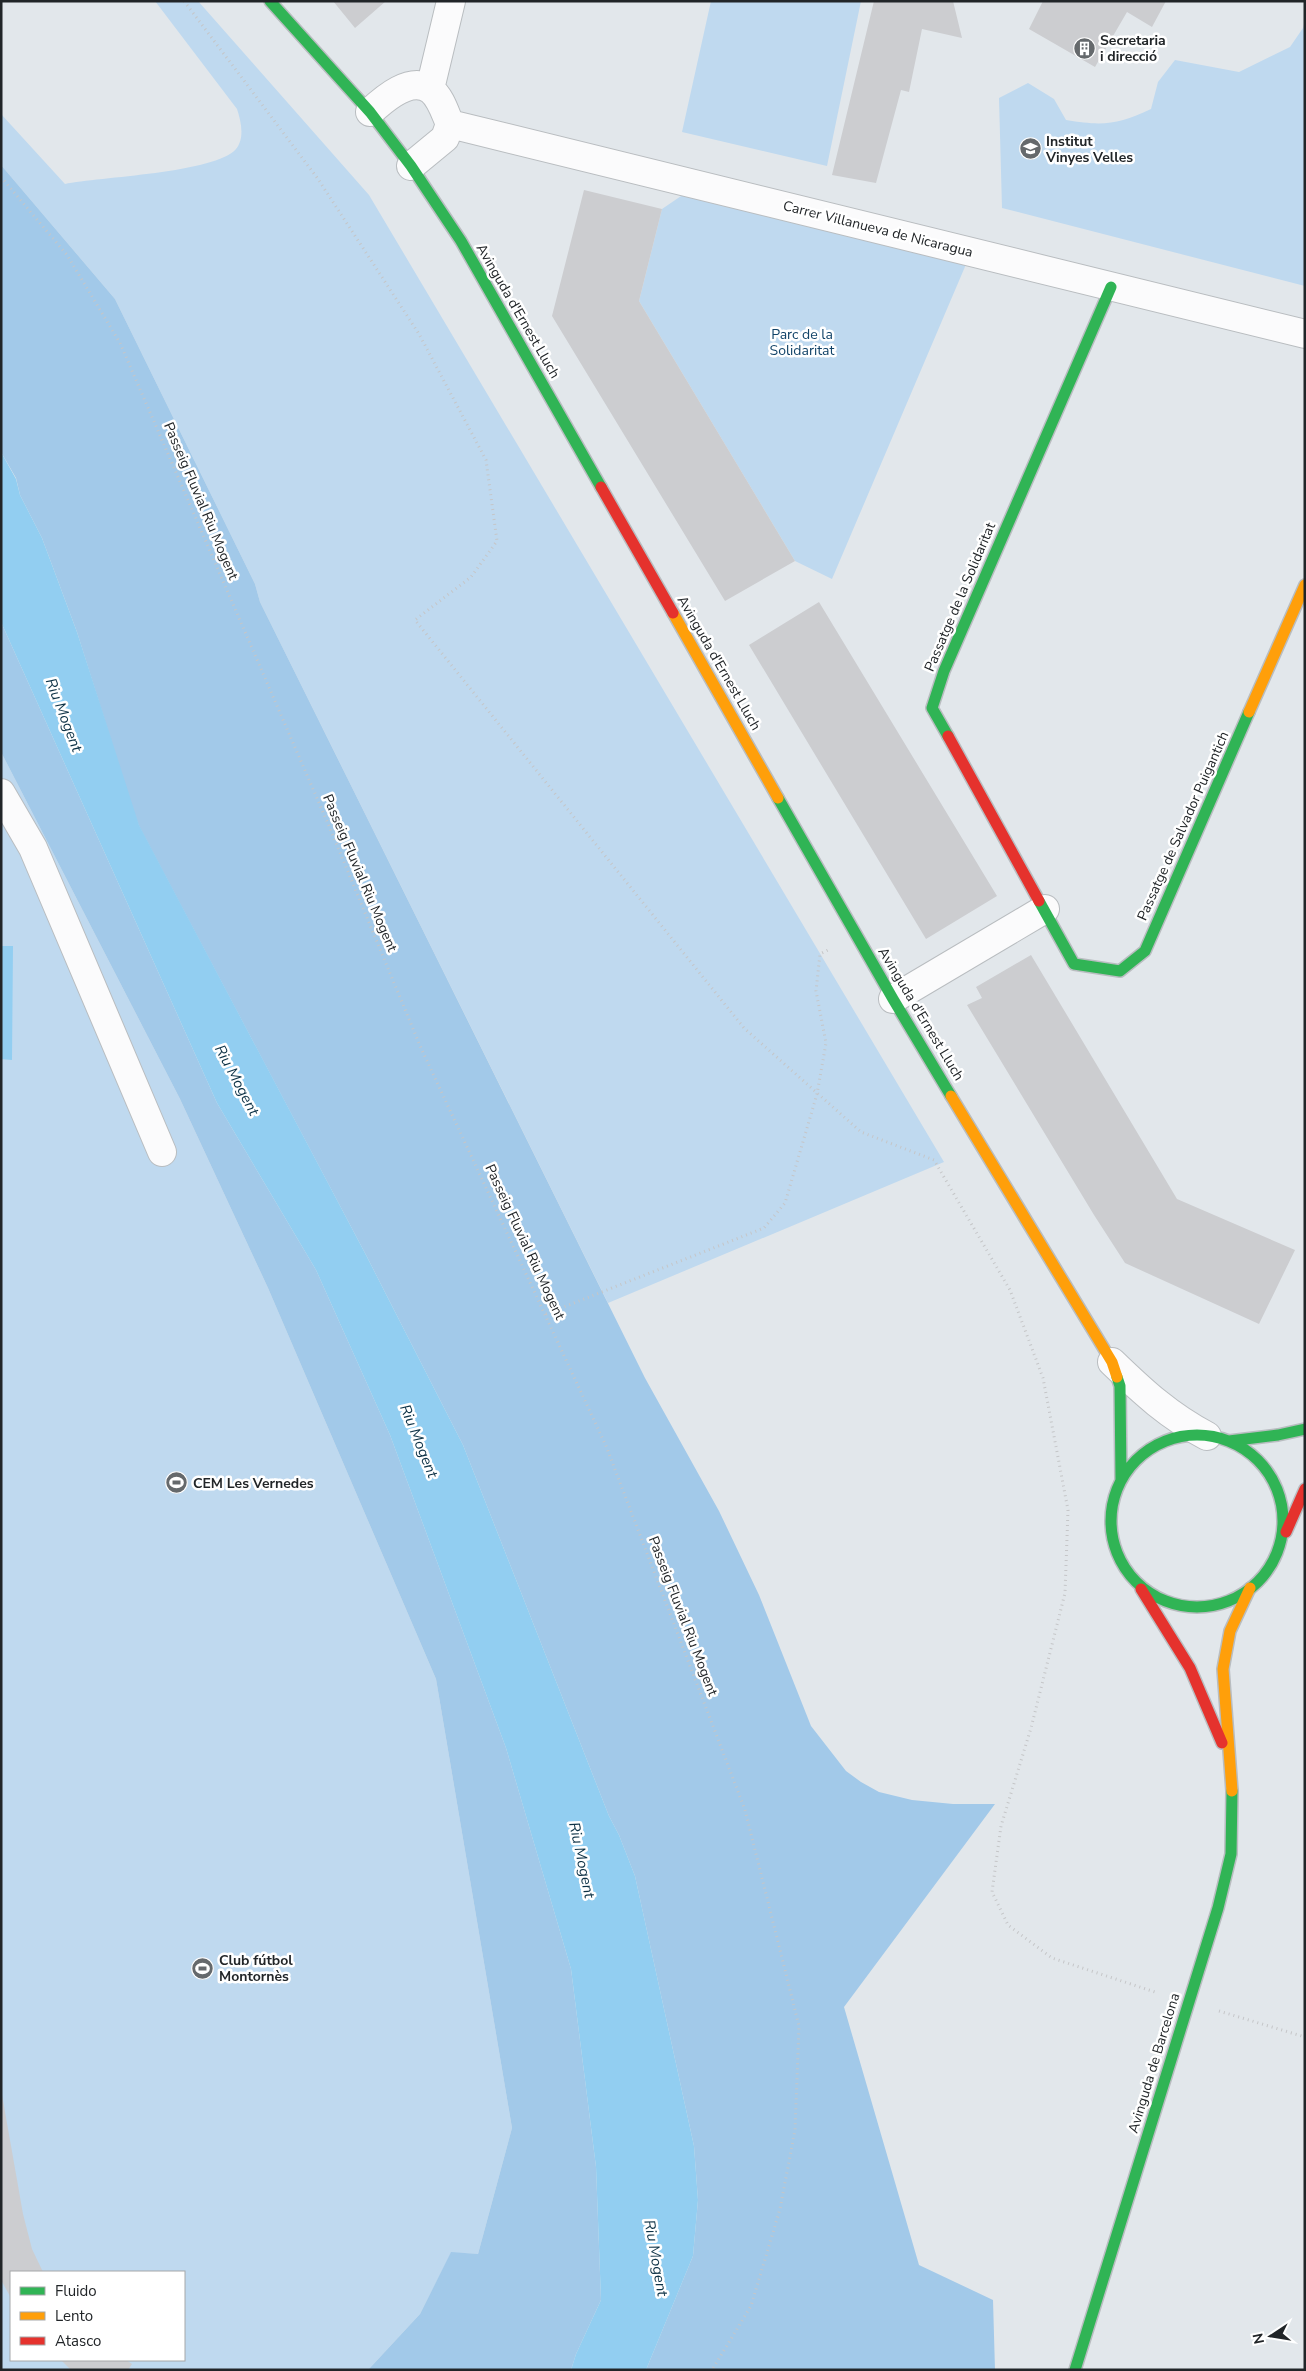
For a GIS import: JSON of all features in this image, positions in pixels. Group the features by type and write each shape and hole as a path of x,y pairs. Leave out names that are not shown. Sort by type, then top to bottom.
{"street":[{"name":"Avinguda d'Ernest Lluch","path":"270,1 370,112 411,166 461,241 893,998 1112,1362 1120,1386 1121,1480"},
{"path":"430,89 451,1"},
{"path":"370,112 388,96 411,85 430,89 440,101 450,124 445,138 411,166"},
{"name":"Carrer Villanueva de Nicaragua","path":"450,124 1305,334"},
{"name":"Passatge de la Solidaritat","path":"1045,909 932,708 944,671 1110,287"},
{"name":"Passatge de Salvador Puigantich","path":"1045,909 1074,964 1120,971 1145,951 1305,585"},
{"path":"1,793 33,848 162,1152"},
{"path":"893,998 1045,909"},
{"path":"1112,1362 1156,1403 1180,1421 1250,1454 1266,1470 1276,1487 1283,1513 1281,1543 1274,1561"},
{"path":"1230,1760 1190,1668 1139,1586 1127,1572 1115,1549 1111,1515 1114,1496 1121,1480 1137,1459 1152,1448 1170,1439 1189,1435 1218,1438 1278,1436 1305,1429"},
{"path":"1139,1586 1155,1597 1180,1607 1209,1608 1240,1597 1264,1576 1274,1561 1305,1489"},
{"name":"Avinguda de Barcelona","path":"1075,2370 1218,1908 1231,1854 1233,1810 1229,1731 1223,1669 1230,1631 1250,1588"}],"path":[{"path":"184,1 318,179 419,334 486,460 497,541 471,577 415,620 744,1028 861,1132 934,1160 1010,1290 1043,1378 1068,1510 1065,1593 1031,1728 1001,1826 992,1892 1008,1924 1052,1958 1305,2037"},
{"name":"Passeig Fluvial Riu Mogent","path":"1,177 67,255 120,343 329,826 421,1048 606,1446 745,1810 799,2026 795,2130 780,2209 751,2306 712,2370"},
{"path":"546,1314 764,1228 785,1203 817,1094 826,1043 816,991 820,954 856,933"}],"green space":[{"path":"155,1 198,1 369,195 944,1162 608,1303 260,602 255,584 115,299 1,165 1,114 65,184 182,169 205,164 224,157 236,149 241,140 241,124 237,109"},
{"path":"711,1 861,1 827,166 682,132"},
{"path":"1305,21 1305,286 1002,208 999,98 1028,83 1054,99 1066,120 1090,123 1119,121 1151,109 1158,82 1175,60 1239,72 1290,47 1303,28"},
{"name":"Parc de la Solidaritat","path":"687,192 967,262 832,579 795,561 639,301 662,209"},
{"name":"CEM Les Vernedes","path":"1,752 180,1099 268,1288 436,1679 512,2128 478,2254 451,2253 420,2314 368,2370 1,2370"}],"shaded area":[{"path":"1,165 115,299 255,584 260,602 645,1378 719,1511 759,1595 811,1726 846,1771 879,1792 912,1800 953,1804 995,1804 844,2007 919,2265 993,2300 995,2370 646,2370 693,2256 698,2200 694,2146 635,1876 619,1835 609,1816 463,1445 366,1255 139,826 133,810 77,632 42,538 20,495 16,478 1,452"},
{"path":"1,622 217,1103 316,1270 390,1435 506,1748 571,1969 596,2167 601,2300 576,2354 571,2370 368,2370 420,2314 451,2252 478,2254 512,2128 436,1679 268,1288 180,1099 1,752"}],"water":[{"name":"Riu Mogent","path":"1,452 16,479 20,495 42,538 77,632 139,825 366,1255 463,1445 609,1816 619,1835 635,1876 694,2146 698,2200 693,2256 646,2370 571,2370 576,2354 601,2300 596,2167 571,1969 506,1748 390,1435 316,1270 217,1103 1,622"},
{"path":"1,946 13,946 12,1060 1,1059"}],"building":[{"path":"333,1 386,1 355,28"},
{"path":"874,1 953,1 962,38 922,29 909,92 901,90 876,183 832,175"},
{"name":"Secretaria i direcció","path":"1043,1 1166,1 1152,27 1127,12 1095,67 1029,29"},
{"path":"584,190 662,209 639,301 795,561 725,601 552,316"},
{"path":"819,602 997,896 926,939 749,645"},
{"path":"1031,955 1177,1199 1295,1250 1259,1324 1125,1263 1094,1215 967,1005 982,998 976,987"},
{"path":"1,2089 23,2214 32,2249 43,2271 10,2271 10,2296 1,2280"},
{"path":"62,2361 128,2361 132,2364 128,2370 71,2370"}],"traffic: fast":[{"path":"270,1 370,112 411,166 461,241 601,487"},
{"path":"948,736 932,708 944,671 1111,287"},
{"path":"1039,901 1074,964 1120,971 1145,951 1249,712"},
{"path":"778,798 951,1096"},
{"path":"1117,1377 1120,1386 1121,1480"},
{"path":"1229,1441 1278,1435 1305,1429"},
{"path":"1189,1435 1205,1435 1238,1445 1258,1460 1273,1480 1281,1504 1283,1521 1281,1538 1273,1562 1258,1582 1238,1597 1222,1603 1205,1607 1189,1607 1156,1597 1131,1576 1121,1562 1115,1546 1111,1529 1111,1513 1121,1480 1142,1455 1156,1445 1172,1439 1189,1435"},
{"path":"1075,2370 1218,1908 1231,1854 1232,1791"}],"traffic: slow":[{"path":"1249,712 1305,585"},
{"path":"673,613 778,798"},
{"path":"951,1096 1112,1362 1117,1377"},
{"path":"1232,1791 1223,1669 1230,1631 1250,1588"}],"traffic: jam":[{"path":"601,487 673,613"},
{"path":"948,736 1039,901"},
{"path":"1286,1532 1305,1489"},
{"path":"1141,1589 1190,1668 1222,1743"}],"place":[{"name":"Secretaria i direcció","path":"1084,48"},
{"name":"Institut Vinyes Velles","path":"1030,149"},
{"name":"CEM Les Vernedes","path":"177,1483"},
{"name":"Club fútbol Montornès","path":"203,1968"}]}
